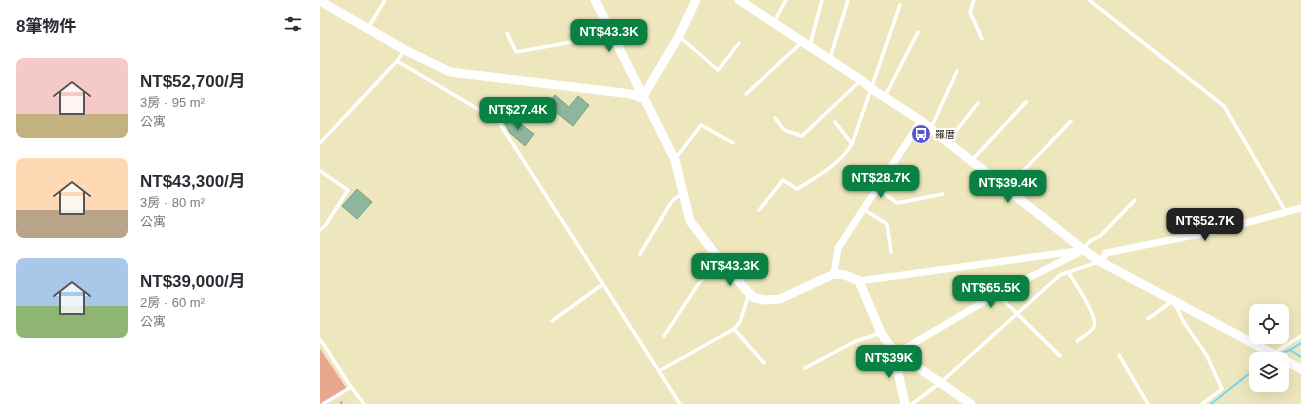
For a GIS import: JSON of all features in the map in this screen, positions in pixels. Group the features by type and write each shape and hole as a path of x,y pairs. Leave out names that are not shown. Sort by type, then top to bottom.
{"street":[{"path":"595,0 642,98 675,160 690,221 722,263 755,298 765,300 780,299 834,274 845,275 859,281 1084,250"},
{"path":"642,98 679,36 696,0"},
{"path":"740,0 862,80 872,89 921,121 1101,262 1271,352"},
{"path":"320,1 404,50 450,72 631,94 642,98"},
{"path":"834,274 838,248 921,121"},
{"path":"1101,262 1106,253 1218,230 1301,208"},
{"path":"893,350 904,349 997,294 1084,250"},
{"path":"859,281 881,333 893,350 971,404"},
{"path":"893,350 905,404"},
{"path":"1289,362 1301,369"}],"lane":[{"path":"368,29 385,0"},
{"path":"774,22 786,0"},
{"path":"746,94 806,44 822,0"},
{"path":"829,59 848,0"},
{"path":"974,0 970,12 982,39"},
{"path":"1089,0 1224,106 1286,212"},
{"path":"759,210 783,180 797,189 835,165 845,156 852,144 900,5"},
{"path":"884,97 918,32"},
{"path":"507,33 516,52 612,35"},
{"path":"679,36 718,70 739,43"},
{"path":"320,143 396,61 404,50"},
{"path":"396,61 498,121 680,404"},
{"path":"930,129 957,71"},
{"path":"775,118 784,130 802,136 862,80"},
{"path":"972,161 1026,102"},
{"path":"947,142 978,103"},
{"path":"1007,189 1071,121"},
{"path":"835,122 852,144"},
{"path":"675,160 701,125 733,143"},
{"path":"320,171 348,190 325,226 320,230"},
{"path":"877,188 897,203 943,194"},
{"path":"640,254 673,200 683,194"},
{"path":"1084,250 1090,241 1100,236 1135,200"},
{"path":"863,209 887,224 891,252"},
{"path":"912,404 940,383 1060,275 1101,262"},
{"path":"664,336 700,282 722,263"},
{"path":"1068,272 1090,308 1095,323 1094,328 1077,341"},
{"path":"552,321 603,284"},
{"path":"659,371 734,329 740,322 749,293"},
{"path":"997,294 1060,356"},
{"path":"1148,319 1173,300 1183,321 1207,356 1222,389 1202,404"},
{"path":"734,329 764,363"},
{"path":"805,368 856,341 881,333"},
{"path":"1275,352 1301,336"},
{"path":"320,339 351,387 364,404"},
{"path":"1119,355 1148,404"},
{"path":"323,404 351,387"}],"shaded area":[{"path":"320,349 347,389 327,404 320,404"}],"building":[{"path":"555,95 569,107 578,96 589,105 573,126 547,105"},
{"path":"509,115 534,134 525,146 510,133 504,122"},
{"path":"357,189 372,202 357,219 342,206"}],"waterway":[{"path":"1284,352 1301,343"},
{"path":"1290,350 1301,357"},
{"path":"1211,404 1249,374"}],"place":[{"name":"羅厝","path":"921,134"}]}
